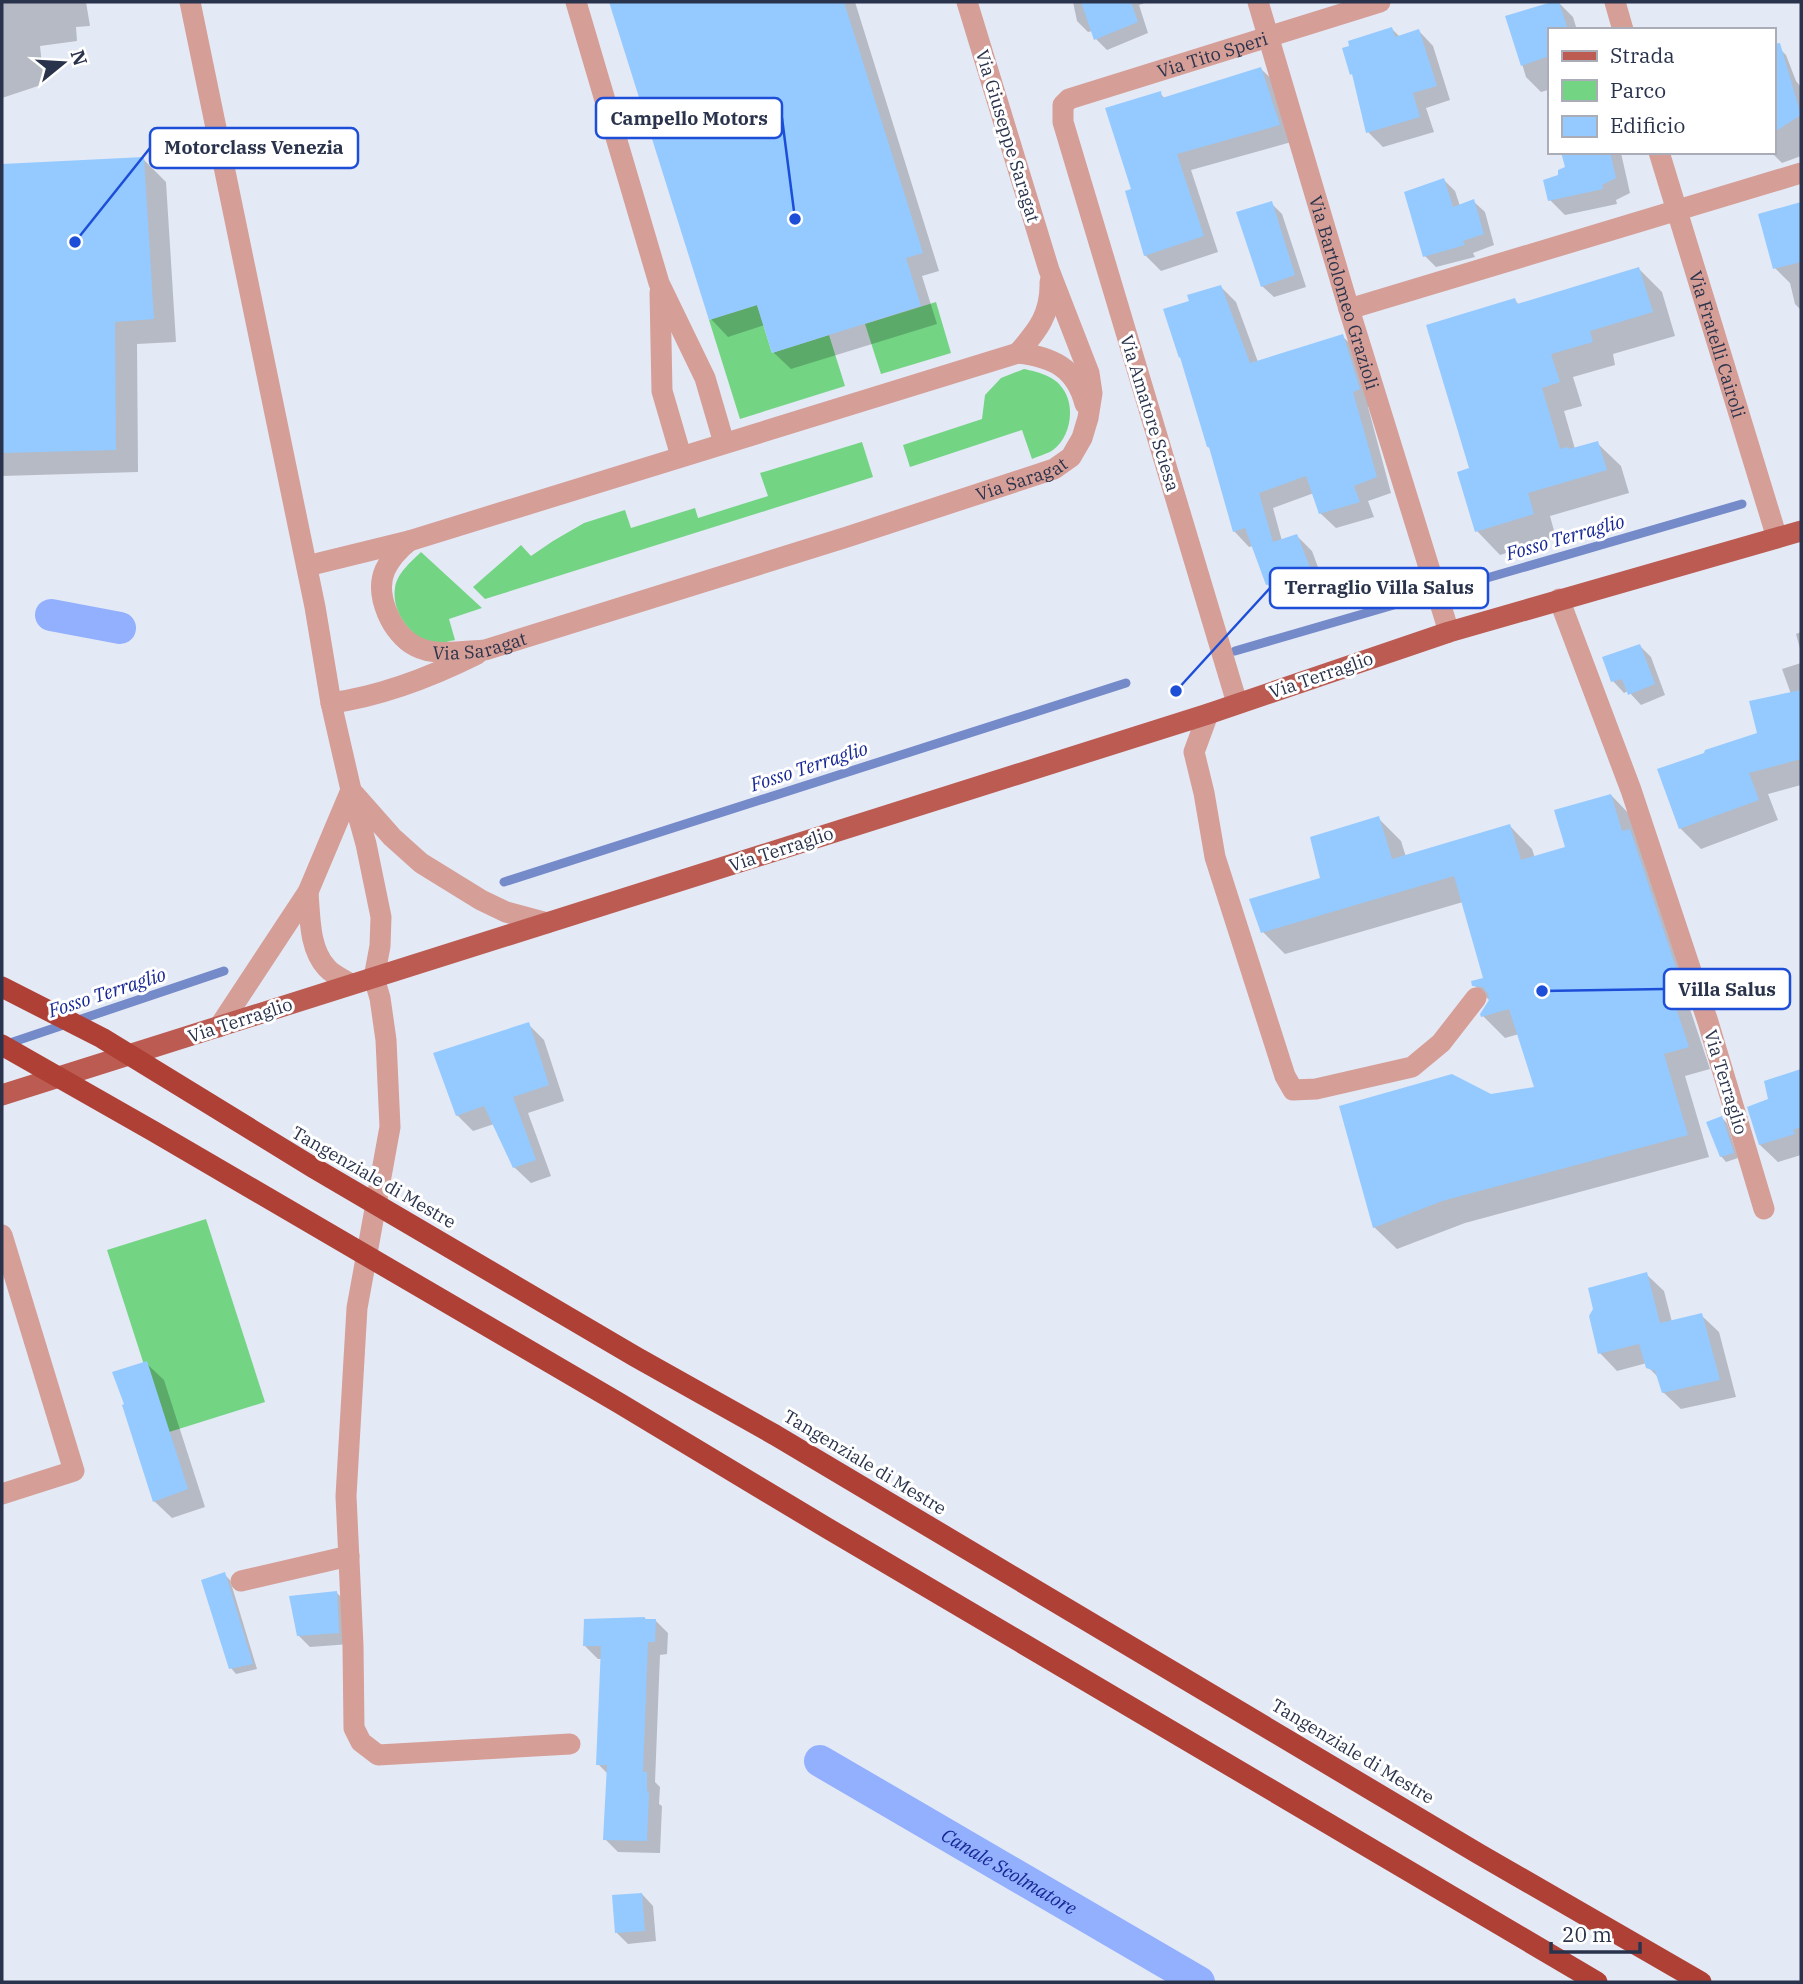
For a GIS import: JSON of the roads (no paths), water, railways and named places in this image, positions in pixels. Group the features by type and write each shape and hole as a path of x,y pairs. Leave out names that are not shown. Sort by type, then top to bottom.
{"highway":[{"name":"Tangenziale di Mestre","path":"2,987 102,1038 292,1156 775,1435 1479,1854 1701,1982"},
{"path":"2,1045 619,1404 1597,1982"}],"main road":[{"name":"Via Terraglio","path":"2,1095 1208,714 1447,624 1559,599 1801,531"}],"street":[{"path":"190,2 307,566 331,703 381,917 380,946 373,978 380,998 386,1040 390,1128 357,1308 346,1496 354,1728 360,1742 378,1755 570,1744"},
{"path":"576,2 659,283 705,378 724,443"},
{"name":"Via Giuseppe Saragat","path":"967,2 1049,270"},
{"name":"Via Bartolomeo Grazioli","path":"1258,2 1349,309 1447,624"},
{"name":"Via Tito Speri","path":"1063,121 1063,106 1069,99 1380,2"},
{"path":"1615,2 1622,28"},
{"name":"Via Amatore Sciesa","path":"1063,121 1237,704"},
{"name":"Via Fratelli Cairoli","path":"1660,154 1777,538"},
{"path":"1349,309 1801,173"},
{"path":"1018,353 1045,318 1050,295 1049,270"},
{"name":"Via Saragat","path":"408,541 398,550 384,572 382,587 389,617 400,634 415,646 432,652 485,650 1054,469 1071,457 1082,438 1092,393 1089,373 1049,270"},
{"path":"659,283 662,391 681,456"},
{"path":"307,566 408,541 1018,353 1048,359 1062,366 1079,383 1088,418"},
{"name":"Via Terraglio","path":"1559,599 1632,790 1708,1022 1764,1209"},
{"path":"331,703 352,701 430,677 485,650"},
{"path":"1208,714 1194,752 1215,857 1285,1076 1293,1090 1316,1089 1412,1067 1441,1043 1476,998"},
{"path":"219,1027 308,892 351,790"},
{"path":"351,790 392,837 421,863 493,906 547,923"},
{"path":"308,892 315,949 329,970 351,984"},
{"path":"2,1235 74,1471 2,1494"},
{"path":"241,1581 349,1556"}],"waterway":[{"name":"Fosso Terraglio","path":"1235,651 1742,504"},
{"name":"Canale Scolmatore","path":"51,615 120,628"},
{"name":"Fosso Terraglio","path":"504,882 1126,683"},
{"name":"Fosso Terraglio","path":"7,1044 224,971"},
{"name":"Canale Scolmatore","path":"820,1761 1199,1982"}],"place":[{"name":"Campello Motors","path":"795,219"},
{"name":"Motorclass Venezia","path":"75,242"},
{"name":"Terraglio Villa Salus","path":"1176,691"},
{"name":"Villa Salus","path":"1542,991"}]}
